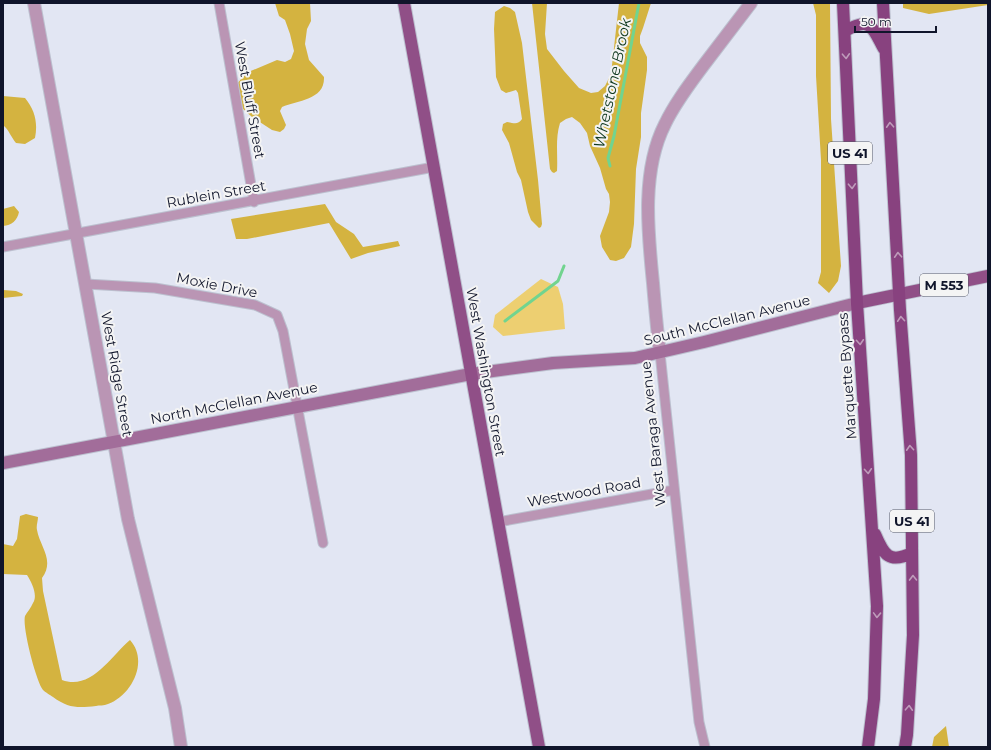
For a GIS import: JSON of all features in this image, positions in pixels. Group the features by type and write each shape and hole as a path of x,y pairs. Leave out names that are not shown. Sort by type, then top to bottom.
{"highway":[{"name":"Marquette Bypass","path":"843,3 857,303 877,606 874,700 868,747"},
{"name":"US 41","path":"883,3 911,455 913,635 908,735 905,747"},
{"path":"845,31 863,23 869,26 873,29 886,52"},
{"path":"872,526 881,549 887,556 902,558 912,553"}],"main road":[{"name":"West Washington Street","path":"404,3 539,747"},
{"name":"South McClellan Avenue","path":"471,374 553,363 635,358 857,303 988,276"},
{"name":"North McClellan Avenue","path":"3,462 471,374"}],"street":[{"name":"West Ridge Street","path":"34,3 128,519 175,708 181,747"},
{"name":"West Bluff Street","path":"219,3 254,202"},
{"name":"West Baraga Avenue","path":"705,747 699,722 651,268 648,221 649,188 658,140 677,101 751,3"},
{"name":"Rublein Street","path":"3,247 254,202 434,167"},
{"name":"Moxie Drive","path":"86,284 155,288 255,305 277,315 283,331 323,543"},
{"name":"Westwood Road","path":"498,522 674,490"}],"shaded area":[{"path":"275,3 310,3 311,21 307,29 305,44 309,60 324,77 323,85 315,95 282,107 280,111 286,125 280,132 272,130 252,117 242,108 237,84 246,73 277,60 285,62 291,59 294,51 290,34 285,20 279,16"},
{"path":"532,3 547,3 545,34 547,49 579,88 591,93 598,92 605,86 611,74 619,3 651,3 640,36 640,43 647,57 647,70 641,113 641,137 636,169 634,224 631,247 624,258 616,261 610,260 602,247 600,236 609,212 609,194 600,168 590,146 587,133 580,123 572,117 560,123 557,141 557,171 554,173 550,169"},
{"path":"813,3 830,3 831,119 841,266 838,281 829,293 818,283 821,272 821,160 816,76 816,15"},
{"path":"903,3 988,3 988,5 929,14 903,8"},
{"path":"504,6 515,12 522,43 538,180 542,224 539,228 531,220 521,180 517,172 509,143 502,130 503,124 507,122 517,123 522,119 518,93 516,90 506,93 501,90 496,77 494,29 495,12"},
{"path":"3,96 25,98 31,107 36,122 35,138 25,144 16,143 3,125"},
{"path":"325,204 336,222 354,234 363,247 398,241 400,246 368,253 351,259 329,223 247,239 236,239 231,219"},
{"path":"14,206 19,212 17,218 11,224 3,226 3,209"},
{"path":"541,279 558,287 563,304 565,329 503,336 493,327 495,315"},
{"path":"3,290 16,291 23,294 22,296 3,298"},
{"path":"26,514 38,517 37,530 47,559 46,571 42,578 43,591 62,680 72,682 82,681 91,676 108,663 130,640 135,648 138,658 138,667 131,685 117,700 103,705 83,707 73,706 58,701 45,692 40,685 30,654 25,622 25,616 34,600 34,589 27,575 3,574 3,544 13,546 17,539 20,516"},
{"path":"946,726 949,747 932,747 934,737"}],"waterway":[{"name":"Whetstone Brook","path":"610,166 608,158 614,136 639,3"},
{"name":"Whetstone Brook","path":"505,321 558,281 564,266"}]}
